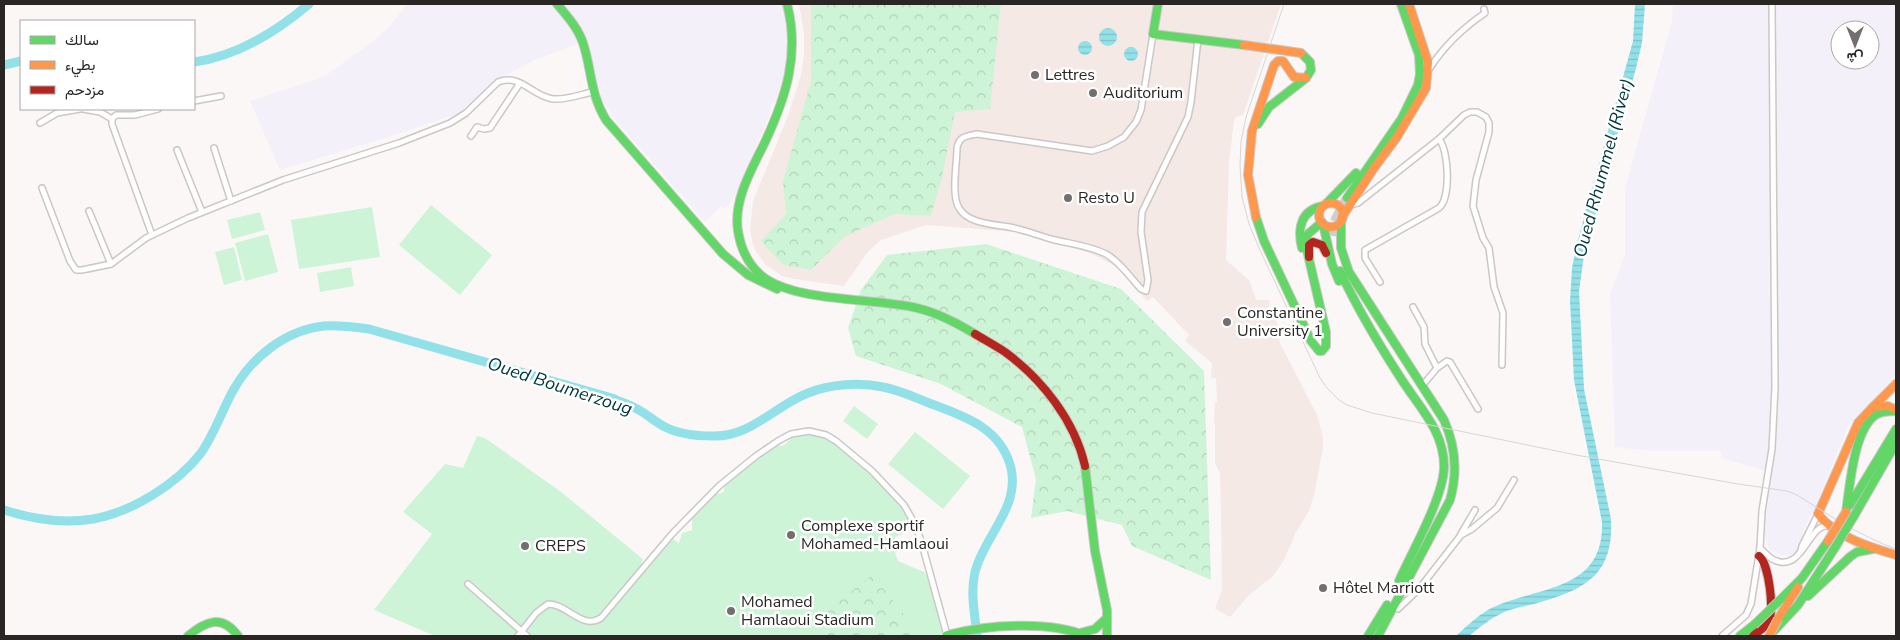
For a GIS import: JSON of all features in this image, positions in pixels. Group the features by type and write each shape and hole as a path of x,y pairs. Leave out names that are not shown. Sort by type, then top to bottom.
{"main road":[{"path":"557,4 580,34 592,92 606,120 726,257 743,272 766,286 777,289 889,303 927,310 958,324 1007,353 1033,377 1054,401 1064,416 1081,454 1087,482 1093,539 1107,600 1107,636"},
{"path":"787,4 794,32 790,74 772,126 741,193 736,210 736,224 741,249 748,262 766,279 792,290"},
{"path":"1158,4 1153,34 1301,53 1309,60 1311,65 1310,73 1306,78 1269,107 1252,131"},
{"path":"1322,223 1331,227 1338,224 1342,219 1349,201 1414,97 1421,72 1420,58 1402,4"},
{"path":"1349,201 1417,106 1426,88 1427,56 1409,4"},
{"path":"1306,78 1294,77 1282,61 1276,63 1266,86 1252,131 1248,175 1252,202 1270,256 1311,341 1316,349 1322,351 1326,346 1326,332 1305,240 1311,231 1322,223"},
{"path":"1332,264 1319,216 1324,205 1352,179 1399,112 1414,97"},
{"path":"1309,257 1302,247 1299,227 1303,219 1309,211 1316,207 1336,205 1341,210 1342,219 1339,244 1349,272 1437,408 1450,432 1455,448 1454,488 1450,500 1378,636"},
{"path":"1333,236 1339,268 1356,305 1401,379 1430,419 1442,442 1443,450 1443,476 1438,494 1395,590 1382,616 1368,636"},
{"path":"1309,257 1309,245 1313,242 1319,243 1324,248 1348,296 1356,305"},
{"path":"1896,384 1858,423 1850,437 1818,514 1830,526 1874,549 1896,555"},
{"path":"1873,407 1888,406 1896,410"},
{"path":"1846,512 1864,428 1874,416 1896,410"},
{"path":"1769,636 1896,430"},
{"path":"1778,636 1803,600 1896,443"},
{"path":"1803,600 1814,592 1851,556 1857,552 1874,549"},
{"path":"1386,636 1423,551"},
{"path":"1753,636 1768,623 1772,610 1764,563 1759,552"},
{"path":"1740,636 1780,600 1814,563"},
{"path":"948,635 958,632 1047,625 1083,634 1103,624 1107,618"},
{"path":"1769,636 1789,618"},
{"path":"188,636 197,627 212,621 226,624 238,636"},
{"path":"196,636 211,627 219,628 230,636"}],"street":[{"path":"1722,636 1749,611 1759,552 1762,511 1772,449 1774,417 1772,4"},
{"path":"1428,71 1440,52 1456,35 1485,13 1484,9"},
{"path":"1153,34 1141,110 1136,122 1124,137 1104,148 1086,151 977,134 964,136 959,141 957,148 956,196 960,210 978,221 1020,229 1106,254 1141,289 1146,291 1148,280 1141,232 1142,212 1188,116 1198,39"},
{"path":"42,188 70,261 76,270 82,270 111,264 152,235 202,212 283,180 435,129 458,119 498,82 509,79 552,98 571,97 592,92"},
{"path":"471,136 476,127 484,130 490,128 520,83"},
{"path":"195,101 221,96"},
{"path":"40,123 57,113 75,110"},
{"path":"87,110 100,112 112,119"},
{"path":"112,119 116,115 135,115 154,110"},
{"path":"1349,201 1358,203 1470,112 1480,113 1486,117 1489,123 1488,137 1476,180 1473,206 1483,238 1490,248 1494,287 1503,313 1502,365"},
{"path":"112,119 112,124 152,235"},
{"path":"1380,282 1365,258 1366,250 1439,208 1444,202 1447,161 1445,147 1439,139"},
{"path":"214,148 230,201"},
{"path":"177,150 202,212"},
{"path":"89,211 111,264"},
{"path":"1413,307 1424,328 1425,344 1437,368"},
{"path":"1422,386 1437,368 1448,361 1452,363 1478,409"},
{"path":"519,634 536,613 548,604 560,607 588,622 601,618 672,534 719,486 778,441 791,434 809,431 826,435 854,455 889,488 907,510 916,526 922,544 948,635"},
{"path":"1461,535 1472,530 1497,508 1514,480"},
{"path":"1398,609 1419,589 1461,535 1473,512 1483,520"},
{"path":"1801,552 1802,546 1818,514"},
{"path":"1759,552 1782,562 1793,559 1801,552 1819,528 1830,526"},
{"path":"468,584 519,634 527,636"}],"shaded area":[{"path":"407,4 552,4 581,43 534,60 498,80 462,112 392,136 280,170 250,101 325,76 375,40 389,27"},
{"path":"563,4 784,4 790,41 789,63 779,102 772,102 770,114 735,196 725,209 721,206 705,222 616,121 602,99 586,36"},
{"name":"Constantine University 1","path":"799,4 1281,4 1243,115 1236,117 1234,121 1229,162 1226,260 1249,280 1256,300 1269,300 1270,310 1275,310 1280,343 1317,415 1323,437 1323,448 1314,496 1308,513 1296,532 1284,560 1273,576 1249,595 1230,617 1215,609 1222,590 1220,473 1215,463 1216,378 1211,378 1212,363 1185,341 1189,335 1153,297 1147,301 1117,267 1090,253 1019,232 926,225 881,240 867,253 844,286 782,276 766,265 756,252 750,231 753,201 788,116 801,75 804,34"},
{"path":"1673,4 1896,4 1896,376 1848,426 1814,510 1806,524 1799,550 1790,555 1782,555 1770,550 1763,533 1770,472 1721,458 1721,451 1651,451 1615,447 1610,294 1625,255 1625,188 1672,21"}],"green space":[{"path":"811,4 1001,4 990,109 955,112 942,177 931,216 894,214 844,237 811,270 783,265 761,241 786,214 783,181 811,81"},
{"path":"431,205 492,255 460,295 399,245"},
{"path":"372,207 380,257 299,269 291,220"},
{"path":"260,212 265,230 232,239 227,220"},
{"path":"268,234 278,272 245,281 235,243"},
{"path":"986,244 1121,289 1204,371 1211,580 1132,546 1122,525 1067,511 1031,518 1036,479 1022,427 941,384 856,356 848,328 861,290 887,255"},
{"path":"234,247 242,280 224,285 215,252"},
{"path":"351,267 354,286 320,292 317,273"},
{"path":"854,406 878,424 867,439 843,421"},
{"path":"815,432 829,438 848,453 889,492 908,515 911,526 906,532 895,537 898,551 895,553 898,561 924,572 933,585 945,627 941,636 435,636 374,610 432,534 403,512 445,464 463,468 477,436 485,438 561,492 643,559 641,563 648,568 673,539 679,543 682,533 692,530 692,519 716,493 720,494 724,491 724,486 729,479 775,445 783,446 796,434"},
{"path":"915,432 970,476 943,509 888,464"},
{"path":"872,575 902,611 911,635 814,636 807,630 809,616 847,595"}],"water":[{"name":"Oued Rhummel (River)","path":"1635,4 1645,4 1642,43 1584,255 1579,291 1584,389 1611,519 1611,539 1607,555 1601,568 1581,586 1552,599 1504,612 1469,636 1456,636 1490,609 1567,582 1581,573 1593,561 1600,544 1602,522 1574,380 1570,301 1572,268 1577,243 1633,41"},
{"path":"1104,28 1112,28 1117,33 1115,44 1104,46 1099,41 1099,33"},
{"path":"1082,41 1088,41 1092,48 1088,55 1082,55 1078,51 1078,45"},
{"path":"1128,47 1134,47 1138,54 1134,61 1128,61 1124,57 1124,51"}],"waterway":[{"name":"Oued Boumerzoug","path":"195,62 226,54 256,41 283,24 309,4"},
{"name":"Oued Boumerzoug","path":"4,65 20,61"},
{"name":"Oued Boumerzoug","path":"4,510 48,520 93,519 123,510 153,495 167,486 201,453 241,377 260,356 296,333 324,326 369,329 612,398 634,407 665,427 695,435 727,435 739,431 751,426 796,398 817,390 845,385 874,385 901,392 967,418 990,433 999,442 1006,454 1011,468 1010,496 1006,509 986,546 975,572 973,604 977,636"}],"tunnel":[{"path":"1333,236 1336,219 1347,198"}],"tram line":[{"path":"1284,4 1246,117 1241,142 1242,197 1249,224 1259,248 1320,378 1339,400 1347,405 1372,413 1576,455 1787,491 1857,531 1896,549"}],"traffic: fast":[{"path":"557,4 572,22 581,38 597,101 606,120 723,254 748,275 777,289"},
{"path":"787,4 792,40 789,75 785,92 773,125 749,174 738,208 738,231 741,245 747,258 760,275 798,292 917,308 947,319 975,334"},
{"path":"1158,4 1153,34 1244,45"},
{"path":"1347,198 1402,118 1418,85 1420,74 1419,55 1401,4"},
{"path":"1258,124 1269,107 1306,78 1311,70 1310,62 1301,53"},
{"path":"1326,204 1356,173"},
{"path":"1302,248 1300,234 1302,221 1310,211 1323,206"},
{"path":"1256,217 1264,241 1311,341 1319,351 1322,351 1326,346 1326,332 1305,242 1308,234 1322,222"},
{"path":"1341,221 1341,248 1349,272 1444,420 1451,440 1455,470 1450,500 1378,636"},
{"path":"1323,224 1332,264 1339,281"},
{"path":"1340,271 1376,338 1429,420 1440,442 1443,455 1444,468 1442,480 1433,509 1399,581"},
{"path":"1846,512 1851,475 1861,435 1867,424 1876,414 1896,411"},
{"path":"1850,505 1896,429"},
{"path":"1854,516 1896,443"},
{"path":"1085,466 1095,551 1107,610 1107,636"},
{"path":"1836,546 1854,516"},
{"path":"1780,600 1802,578 1828,541"},
{"path":"1769,636 1798,605 1836,546"},
{"path":"1808,596 1851,556 1857,552 1873,549"},
{"path":"1754,625 1780,600"},
{"path":"1368,636 1387,605"},
{"path":"1080,633 1095,629 1107,618"},
{"path":"188,636 201,627 214,622 226,625 238,636"},
{"path":"1740,636 1754,625"},
{"path":"948,636 980,629 1017,626 1054,628 1086,636"}],"traffic: slow":[{"path":"1342,217 1397,137 1426,88 1428,62 1409,4"},
{"path":"1244,45 1301,53"},
{"path":"1256,217 1248,175 1252,131 1274,65 1278,61 1283,61 1294,77 1306,78"},
{"path":"1331,203 1339,207 1343,215 1339,223 1331,227 1323,223 1319,215 1323,207 1331,203"},
{"path":"1873,407 1896,384"},
{"path":"1896,410 1888,406 1873,407 1858,423 1818,514 1825,522 1843,535 1864,545 1896,555"},
{"path":"1828,541 1846,512"},
{"path":"1778,619 1798,587"},
{"path":"1769,636 1778,619"}],"traffic: jam":[{"path":"1309,257 1309,245 1313,242 1322,245 1326,253"},
{"path":"975,334 1005,352 1044,388 1065,417 1080,449 1085,466"},
{"path":"1753,636 1768,623 1771,609 1770,588 1766,568 1759,556"}],"place":[{"name":"Lettres","path":"1035,75"},
{"name":"Auditorium","path":"1093,93"},
{"name":"Resto U","path":"1068,198"},
{"name":"Constantine University 1","path":"1227,322"},
{"name":"Complexe sportif Mohamed-Hamlaoui","path":"791,535"},
{"name":"CREPS","path":"525,546"},
{"name":"Hôtel Marriott","path":"1323,588"},
{"name":"Mohamed Hamlaoui Stadium","path":"731,611"}]}
